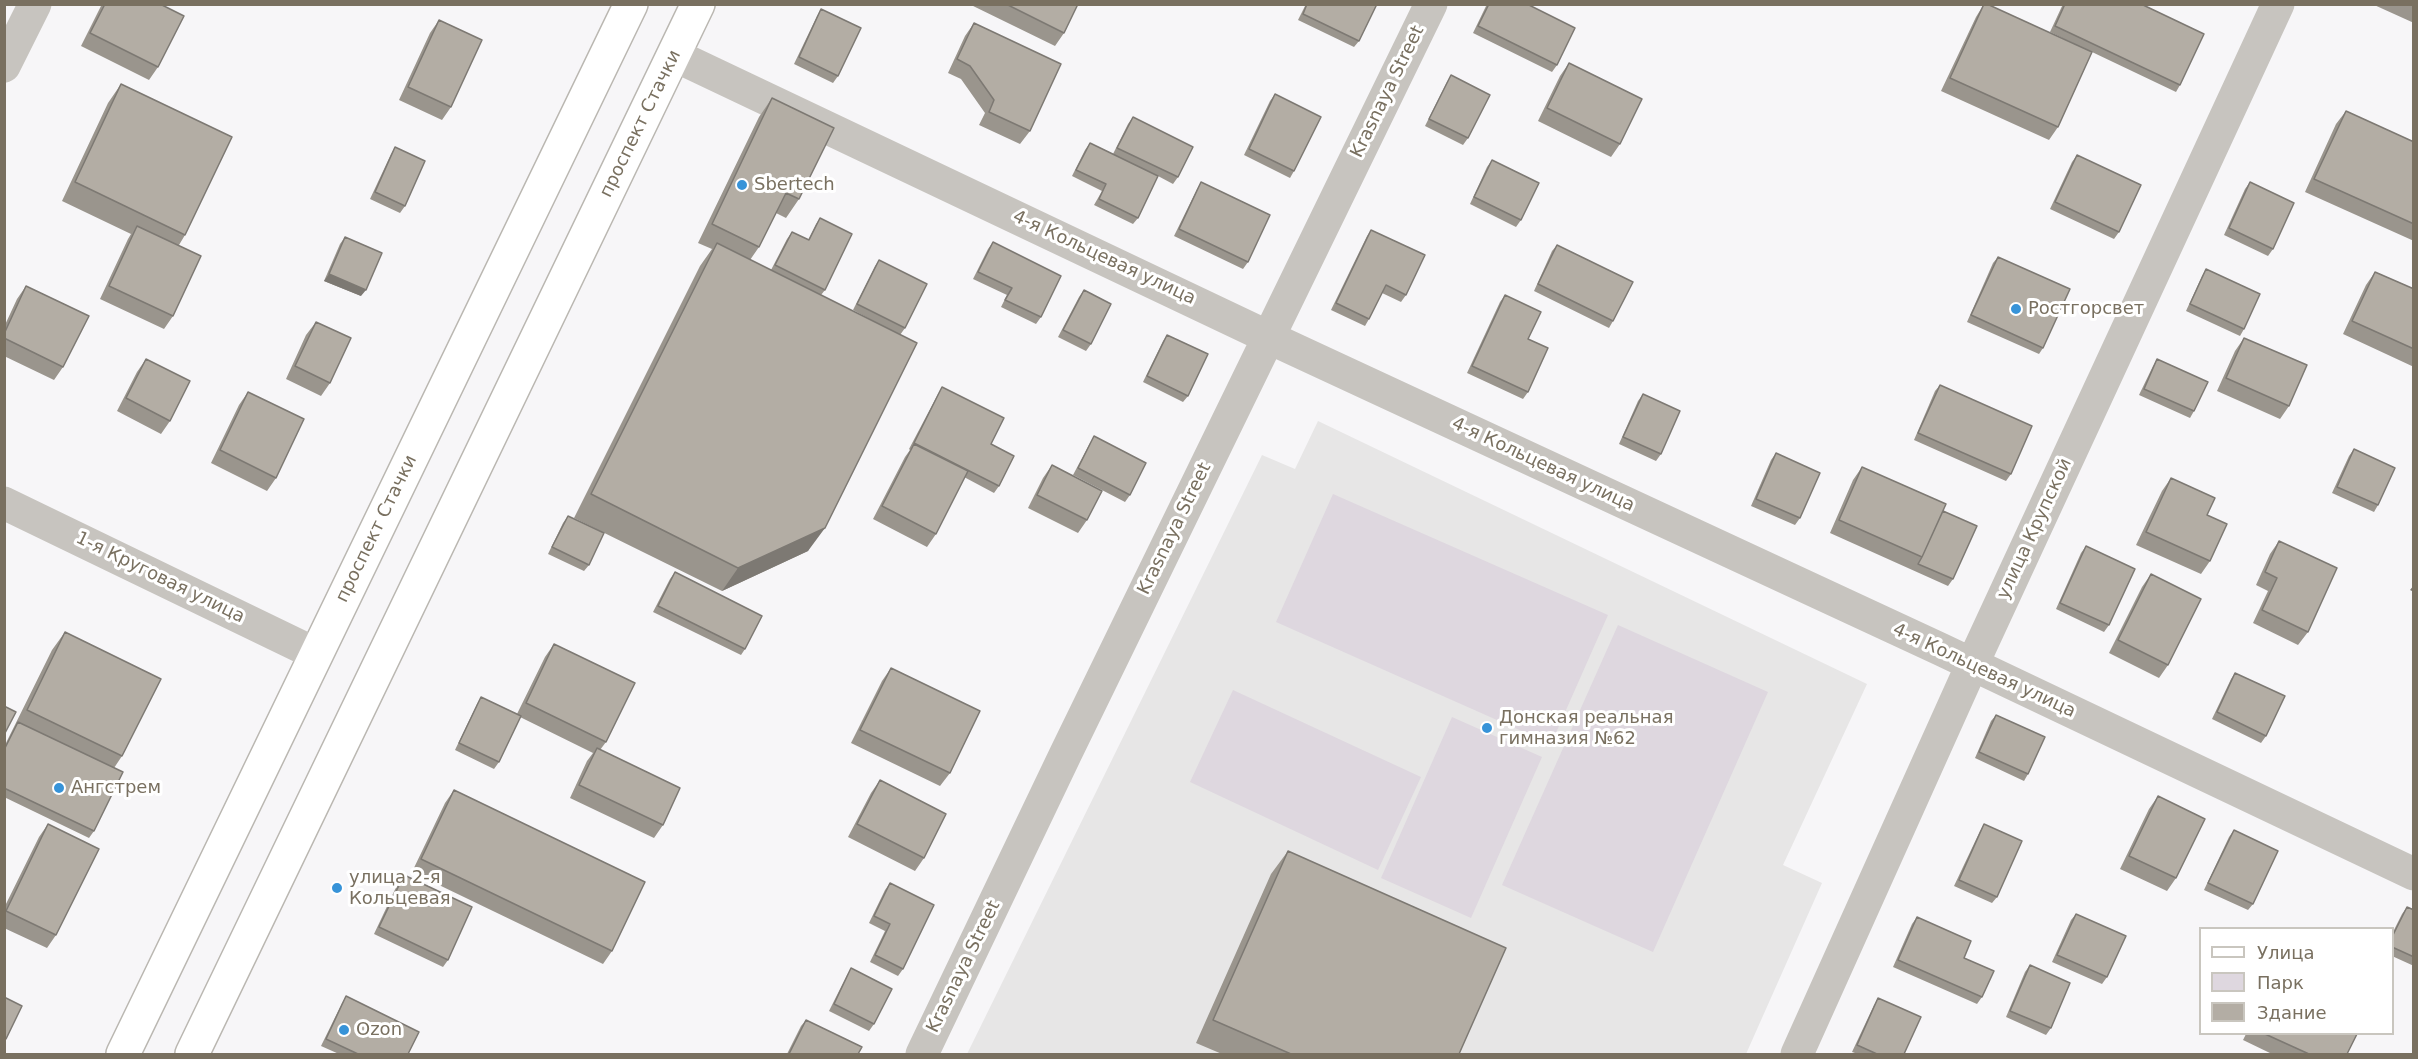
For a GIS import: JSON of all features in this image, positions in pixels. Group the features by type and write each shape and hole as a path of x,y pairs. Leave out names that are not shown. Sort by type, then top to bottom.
{"main road":[{"name":"проспект Стачки","path":"123,1054 631,4"},
{"name":"проспект Стачки","path":"192,1054 698,4"}],"street":[{"path":"4,66 35,4"},
{"name":"Krasnaya Street","path":"922,1054 1431,4"},
{"name":"улица Крупской","path":"1797,1054 1972,665 2278,4"},
{"name":"4-я Кольцевая улица","path":"674,55 2414,874"},
{"name":"1-я Круговая улица","path":"4,503 316,654"}],"shaded area":[{"name":"Донская реальная гимназия №62","path":"1318,421 1867,684 1783,865 1822,883 1746,1054 967,1054 1262,455 1295,469"}],"green space":[{"path":"1333,494 1608,615 1551,744 1276,622"},
{"path":"1618,625 1768,692 1653,952 1502,885"},
{"path":"1233,690 1421,777 1378,870 1190,782"},
{"path":"1452,717 1542,757 1471,918 1381,878"}],"building":[{"path":"105,4 160,4 184,16 158,67 90,33"},
{"path":"1006,4 1078,4 1064,33"},
{"path":"1307,4 1377,4 1359,41 1303,14"},
{"path":"1489,4 1527,4 1575,28 1557,65 1478,26"},
{"path":"1984,4 2092,52 2058,127 1950,78"},
{"path":"2065,4 2141,4 2204,34 2180,85 2055,26"},
{"path":"821,9 861,28 838,76 799,57"},
{"path":"439,20 482,40 451,107 408,87"},
{"path":"974,23 1061,64 1030,131 989,112 994,100 970,66 957,59"},
{"path":"1569,63 1642,99 1620,144 1547,108"},
{"path":"1451,75 1490,95 1468,138 1429,119"},
{"path":"121,84 232,137 185,235 75,182"},
{"path":"1275,94 1321,117 1294,171 1249,149"},
{"path":"772,98 834,128 799,199 786,193 759,247 712,224"},
{"path":"2346,111 2414,142 2414,224 2314,179"},
{"path":"1133,117 1193,147 1178,177 1117,148"},
{"path":"1090,143 1158,176 1138,218 1099,199 1106,184 1076,170"},
{"path":"395,147 425,161 405,206 375,192"},
{"path":"2077,155 2141,185 2119,232 2055,202"},
{"path":"1492,160 1539,183 1521,220 1474,197"},
{"path":"1201,182 1270,215 1248,262 1179,229"},
{"path":"2250,182 2294,203 2273,249 2229,228"},
{"path":"820,218 852,234 825,290 775,265 792,232 809,240"},
{"path":"137,226 201,256 173,316 109,286"},
{"path":"1371,230 1425,255 1406,295 1386,285 1369,319 1336,303"},
{"path":"345,237 382,253 366,290 329,274"},
{"path":"993,242 1061,276 1041,317 1005,300 1012,288 978,272"},
{"path":"717,243 917,343 825,528 738,568 591,494"},
{"path":"1557,245 1633,282 1613,321 1538,284"},
{"name":"Ростгорсвет","path":"1998,257 2070,289 2043,348 1971,315"},
{"path":"879,260 927,284 905,328 857,304"},
{"path":"2206,269 2260,294 2244,329 2190,304"},
{"path":"2375,272 2414,289 2414,349 2352,321"},
{"path":"26,286 89,316 63,367 4,338"},
{"path":"1084,290 1111,304 1091,344 1063,330"},
{"path":"1505,295 1541,312 1528,339 1548,348 1528,392 1472,366"},
{"path":"316,322 351,338 330,383 295,366"},
{"path":"1167,335 1208,354 1188,396 1147,376"},
{"path":"2244,338 2307,365 2289,406 2226,378"},
{"path":"146,359 190,381 170,421 126,398"},
{"path":"2157,359 2208,382 2194,411 2144,389"},
{"path":"1940,385 2032,426 2011,474 1918,433"},
{"path":"942,387 1004,418 991,444 1014,456 999,486 914,443"},
{"path":"248,392 304,419 276,478 220,450"},
{"path":"1643,394 1680,411 1661,454 1623,437"},
{"path":"1094,436 1146,463 1130,495 1078,468"},
{"path":"914,444 968,471 936,534 882,506"},
{"path":"2354,449 2395,468 2378,505 2337,487"},
{"path":"1776,453 1820,473 1800,518 1756,499"},
{"path":"1052,465 1102,491 1087,520 1037,495"},
{"path":"1862,467 1946,504 1922,557 1839,520"},
{"path":"2171,478 2215,498 2207,515 2227,524 2210,561 2146,532"},
{"path":"1943,511 1977,526 1953,579 1918,564"},
{"path":"568,516 604,533 589,565 552,547"},
{"path":"2279,541 2337,568 2308,632 2262,610 2277,578 2265,572"},
{"path":"2086,546 2135,569 2109,625 2060,603"},
{"path":"675,572 762,616 745,649 658,606"},
{"path":"2151,574 2201,599 2168,665 2118,640"},
{"path":"65,632 161,679 122,756 27,710"},
{"path":"554,644 635,683 606,742 526,703"},
{"path":"891,668 980,711 950,773 860,730"},
{"path":"2235,673 2285,696 2266,736 2217,712"},
{"path":"481,697 521,716 499,762 459,743"},
{"path":"4,706 16,712 4,735"},
{"path":"1996,715 2045,737 2028,774 1979,752"},
{"name":"Ангстрем","path":"18,722 123,772 94,831 4,788 4,750"},
{"path":"597,748 680,788 663,825 579,785"},
{"path":"880,780 946,814 924,858 857,824"},
{"path":"454,790 645,882 612,951 421,859"},
{"path":"2158,796 2205,819 2176,878 2129,856"},
{"path":"48,824 99,849 56,935 6,911"},
{"path":"1984,824 2022,841 1997,897 1959,880"},
{"path":"2234,830 2278,851 2253,904 2208,883"},
{"path":"1288,851 1506,948 1459,1054 1291,1054 1213,1020"},
{"path":"404,875 472,907 448,960 379,927"},
{"path":"890,883 934,905 903,969 875,955 890,924 874,916"},
{"path":"2407,907 2414,910 2414,957 2394,948 2394,933"},
{"path":"2076,914 2126,936 2107,977 2057,955"},
{"path":"1917,917 1971,941 1964,958 1994,971 1982,997 1898,960"},
{"path":"2030,965 2070,983 2051,1028 2010,1011"},
{"path":"851,968 892,989 874,1024 834,1004"},
{"path":"346,996 419,1032 408,1054 358,1054 326,1039"},
{"path":"4,997 22,1006 6,1039 4,1038"},
{"path":"1878,998 1921,1017 1904,1054 1877,1054 1857,1045"},
{"path":"806,1020 862,1047 858,1054 789,1054"},
{"path":"2267,1035 2356,1035 2347,1054 2309,1054"}],"place":[{"name":"Sbertech","path":"742,185"},
{"name":"Ростгорсвет","path":"2016,309"},
{"name":"Донская реальная гимназия №62","path":"1487,728"},
{"name":"Ангстрем","path":"59,788"},
{"name":"улица 2-я Кольцевая","path":"337,888"},
{"name":"Ozon","path":"344,1030"}]}
